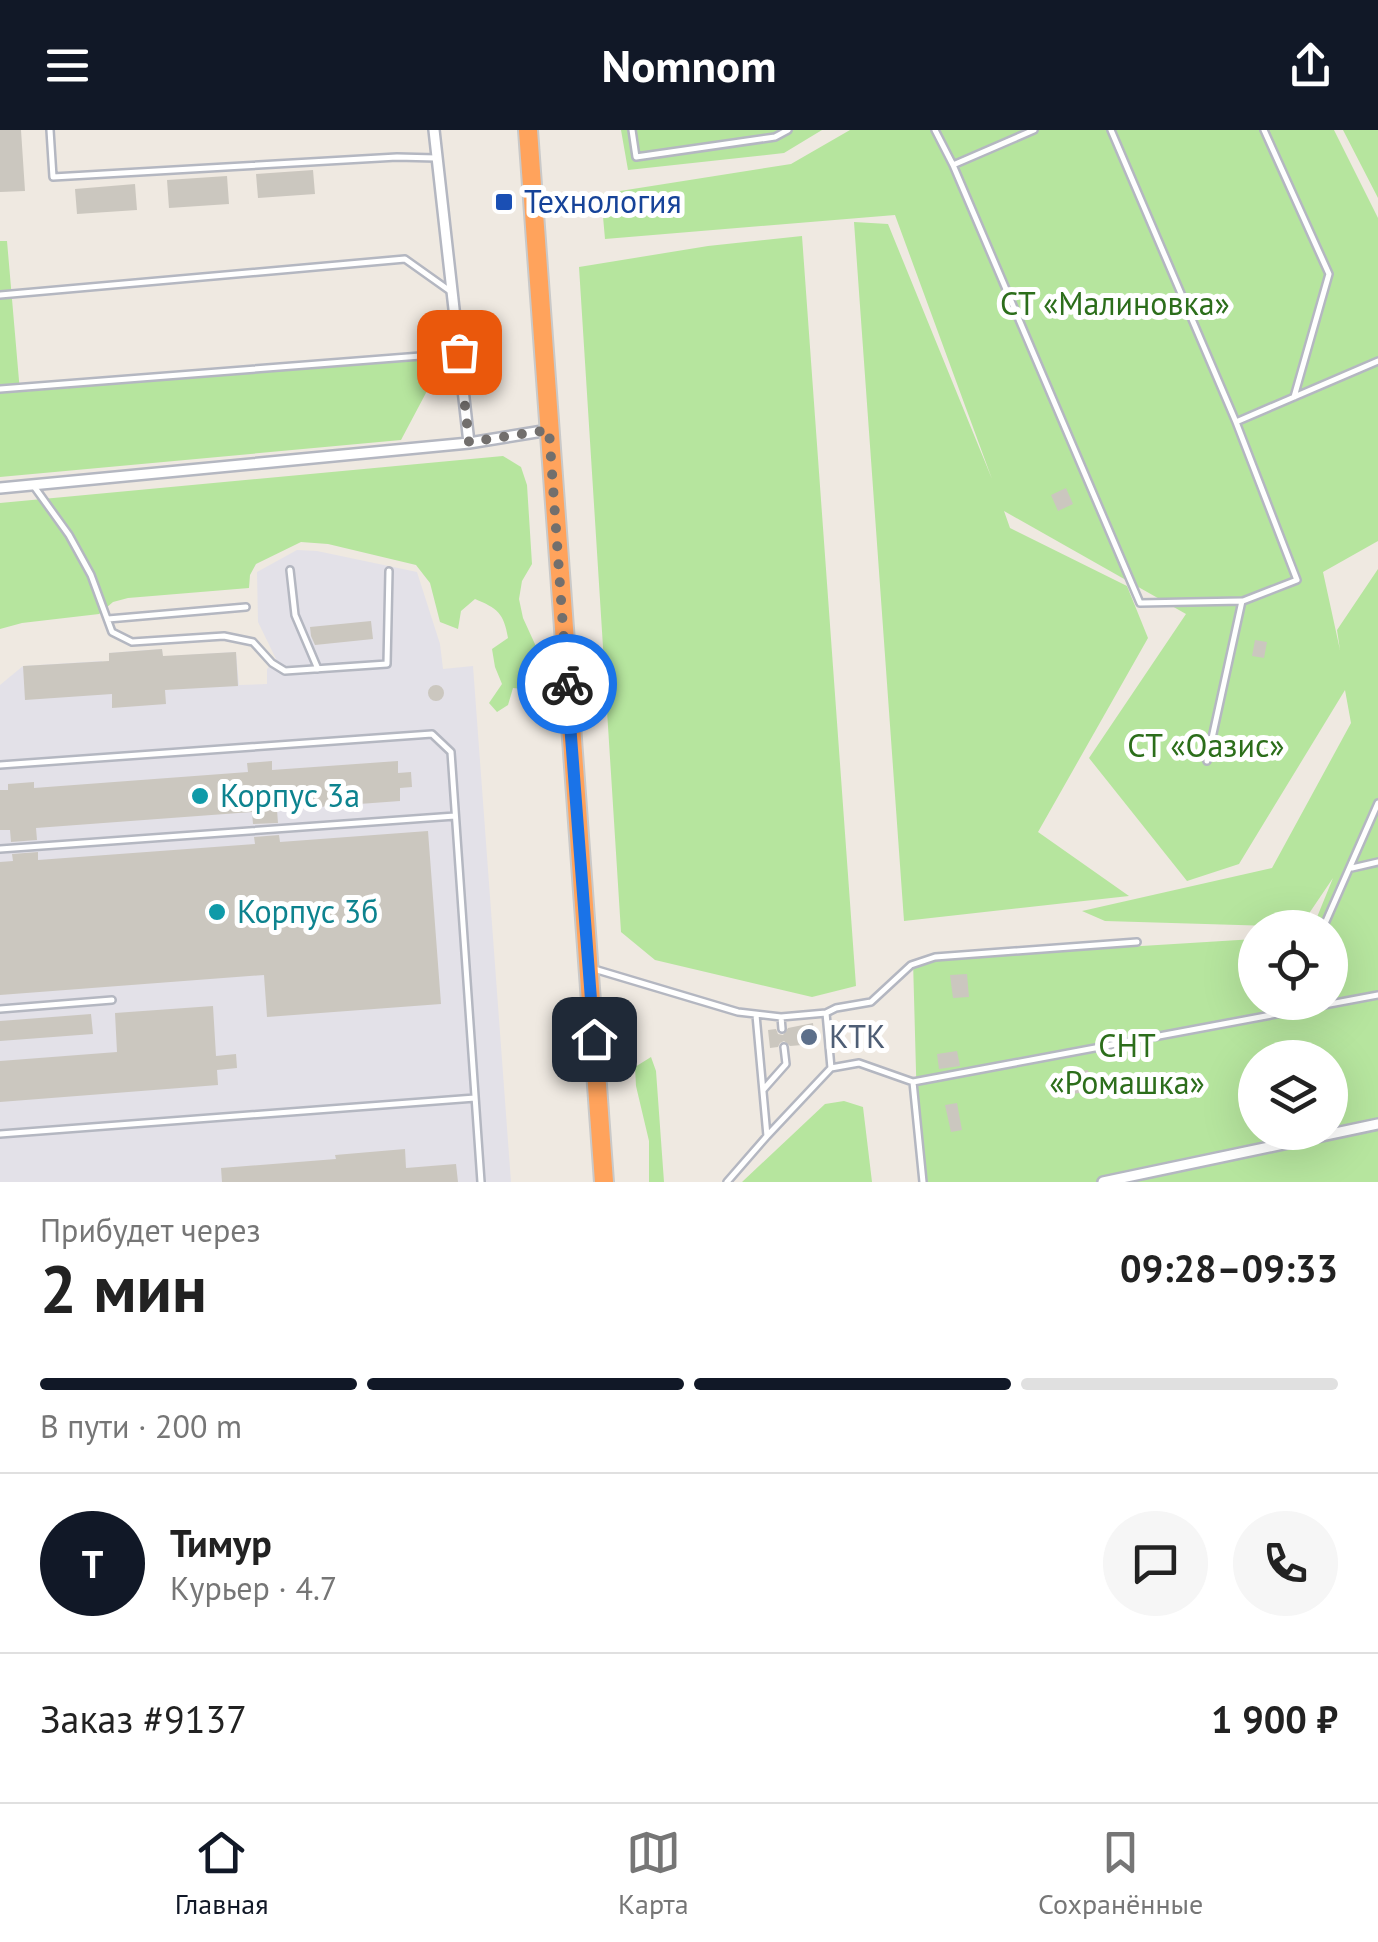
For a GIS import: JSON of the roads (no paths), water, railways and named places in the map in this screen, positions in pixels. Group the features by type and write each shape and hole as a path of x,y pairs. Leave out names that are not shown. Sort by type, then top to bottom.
{"highway":[{"path":"528,130 604,1182"}],"street":[{"path":"434,130 469,442"},
{"path":"0,488 469,442 549,430"},
{"path":"1103,1182 1378,1124"}],"lane":[{"path":"50,130 53,178 396,157 436,158"},
{"path":"632,130 636,157 775,138 788,130"},
{"path":"935,130 1140,603 1242,601 1296,580 1236,422 1111,130"},
{"path":"953,165 1034,130"},
{"path":"1264,130 1329,274 1294,397"},
{"path":"0,294 404,259 453,293"},
{"path":"0,388 459,352"},
{"path":"1236,422 1378,361"},
{"path":"33,485 84,562 112,632 132,642 224,636 254,642 284,671 387,664 389,571"},
{"path":"290,570 295,615 318,669"},
{"path":"1206,762 1242,601"},
{"path":"108,619 246,607"},
{"path":"0,765 432,734 451,752 481,1182"},
{"path":"1331,910 1378,803"},
{"path":"0,849 455,816"},
{"path":"1350,868 1378,862"},
{"path":"590,967 738,1012 781,1017 826,1013 871,1002 911,965 935,956 1136,942"},
{"path":"1348,1001 1378,995"},
{"path":"0,1009 112,1000"},
{"path":"826,1013 831,1068"},
{"path":"756,1014 767,1136"},
{"path":"781,1017 782,1028"},
{"path":"727,1182 831,1068 859,1063 913,1082 1251,1020"},
{"path":"763,1090 786,1064 784,1047"},
{"path":"913,1082 924,1182"},
{"path":"0,1134 475,1098"}],"place":[{"name":"Технология","path":"504,202"},
{"name":"Корпус 3a","path":"200,796"},
{"name":"Корпус 3б","path":"217,912"},
{"name":"КТК","path":"809,1037"}],"park label":[{"name":"СТ «Малиновка»","path":"1115,304"},
{"name":"СТ «Оазис»","path":"1206,746"},
{"name":"СНТ «Ромашка»","path":"1127,1064"}]}
